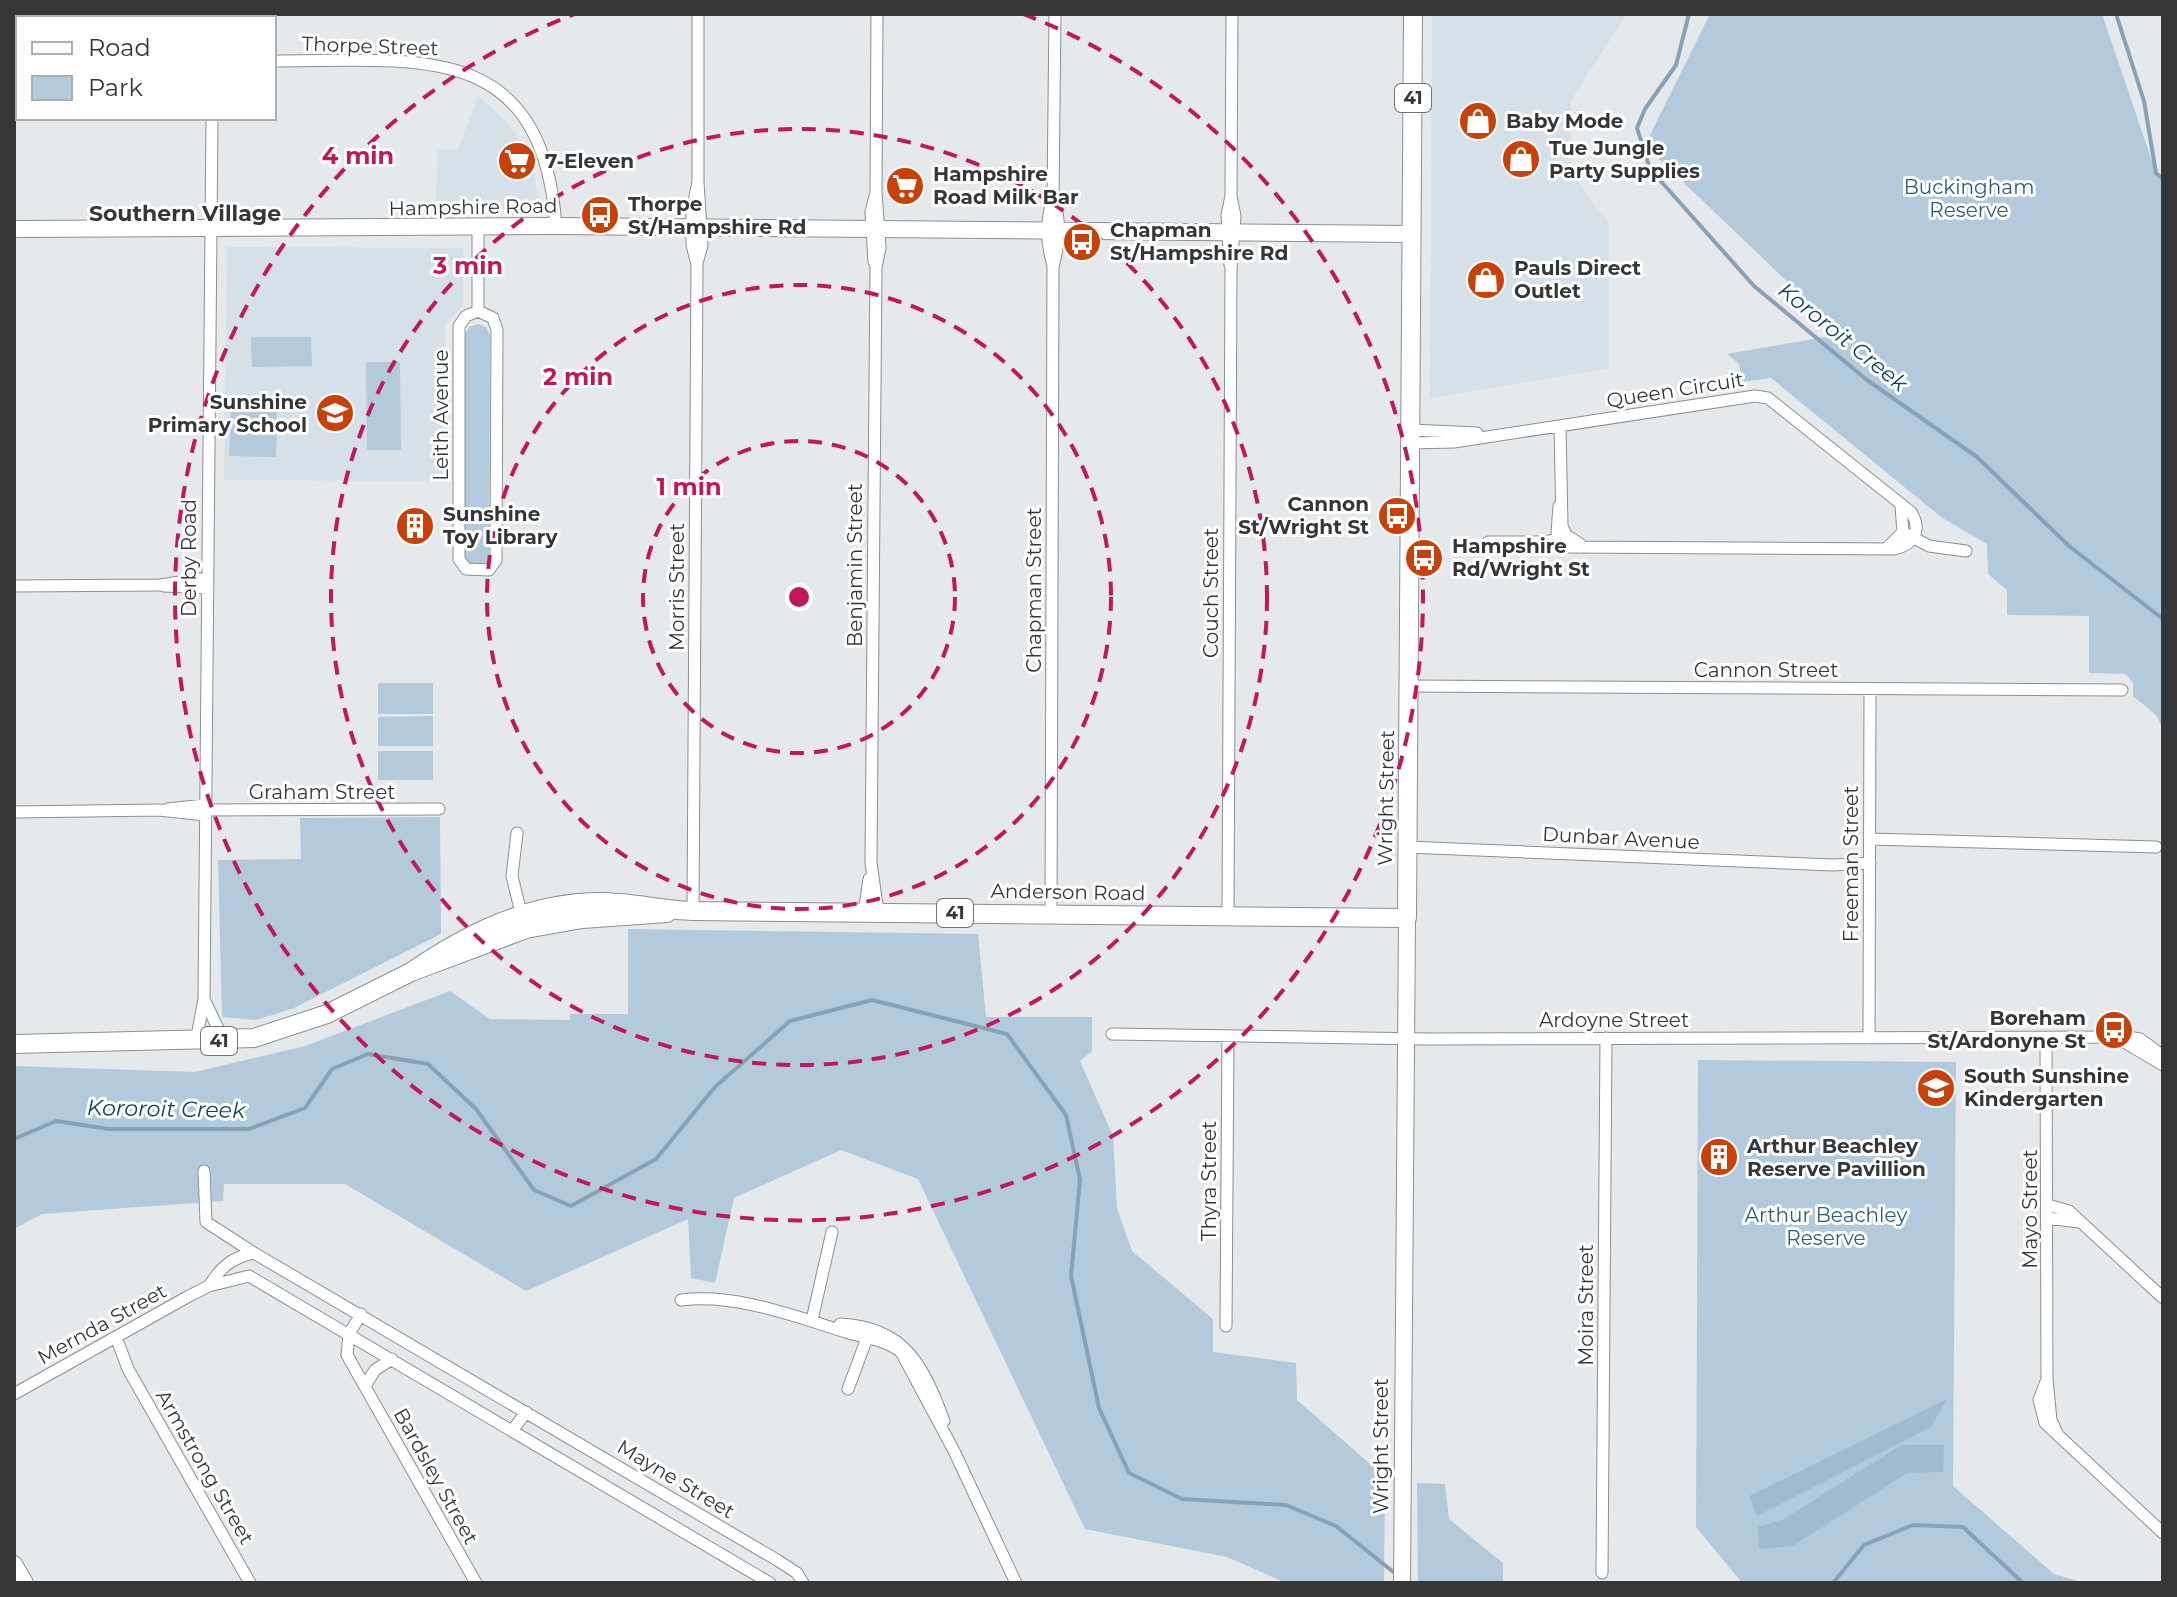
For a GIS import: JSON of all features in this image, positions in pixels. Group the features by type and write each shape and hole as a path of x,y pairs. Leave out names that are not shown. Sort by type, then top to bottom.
{"main road":[{"name":"Wright Street","path":"1407,918 1413,14"},
{"name":"Anderson Road","path":"14,1044 196,1042 254,1038 306,1022 523,922 546,907 601,902 687,911 1407,918"}],"street":[{"name":"Morris Street","path":"687,911 698,14"},
{"name":"Benjamin Street","path":"871,912 877,14"},
{"name":"Chapman Street","path":"1051,914 1053,266 1048,249 1053,231 1055,14"},
{"name":"Couch Street","path":"1228,916 1232,14"},
{"name":"Thorpe Street","path":"276,61 425,61 457,69 482,80 515,106 535,136 551,183 556,226"},
{"name":"Derby Road","path":"196,1042 204,999 212,120"},
{"name":"Hampshire Road","path":"14,229 556,226 1412,234"},
{"path":"478,228 478,311"},
{"name":"Leith Avenue","path":"478,311 493,318 497,330 496,560 489,570 466,569 459,559 459,326 466,316 478,311"},
{"name":"Queen Circuit","path":"1411,436 1458,430 1486,435 1755,396 1768,398 1901,506 1908,536"},
{"path":"1556,427 1563,537"},
{"path":"1488,542 1563,537 1585,546 1888,547 1908,536 1929,546 1966,551"},
{"path":"14,586 207,583"},
{"name":"Cannon Street","path":"1409,686 2122,690"},
{"name":"Freeman Street","path":"1869,1038 1870,689"},
{"name":"Graham Street","path":"14,812 439,809"},
{"path":"517,833 512,876 523,922"},
{"path":"1870,839 2156,847"},
{"name":"Dunbar Avenue","path":"1407,847 1870,867"},
{"name":"Wright Street","path":"1402,1583 1407,918"},
{"name":"Derby Road","path":"204,999 224,1041"},
{"name":"Ardoyne Street","path":"1112,1034 1406,1038 2116,1039 2159,1055"},
{"name":"Thyra Street","path":"1226,1326 1228,1036"},
{"name":"Moira Street","path":"1602,1573 1606,1038"},
{"name":"Mayo Street","path":"2046,1039 2047,1379 2051,1420 2058,1435 2163,1533"},
{"name":"Mayne Street","path":"204,1171 206,1222 777,1560 797,1573 803,1583"},
{"path":"2048,1205 2069,1211 2163,1298"},
{"path":"2048,1218 2069,1219 2085,1225"},
{"path":"812,1320 832,1232"},
{"path":"209,1286 219,1270 239,1256 254,1253"},
{"path":"283,1294 294,1275"},
{"name":"Mayne Street","path":"209,1286 249,1276 770,1583"},
{"name":"Mernda Street","path":"14,1394 209,1286"},
{"path":"681,1300 718,1299 869,1334 889,1334 910,1351 942,1415 954,1451 1016,1583"},
{"path":"349,1334 361,1314"},
{"name":"Bardsley Street","path":"349,1334 347,1355 476,1583"},
{"path":"848,1389 869,1334"},
{"name":"Armstrong Street","path":"111,1339 250,1583"},
{"path":"365,1386 375,1370 392,1359"},
{"path":"512,1431 526,1412"},
{"path":"14,1564 25,1583"}],"shaded area":[{"path":"1432,14 1627,14 1571,100 1571,167 1589,199 1609,223 1609,368 1430,398"},
{"path":"478,96 501,116 522,143 533,166 540,208 436,209 437,149 458,150"},
{"name":"Sunshine Primary School","path":"227,247 463,248 463,305 445,325 444,481 224,480"},
{"path":"1947,1399 1931,1427 1757,1516 1749,1496"},
{"path":"1901,1445 1944,1445 1943,1472 1907,1473 1793,1546 1759,1549 1758,1527 1784,1519"}],"green space":[{"name":"Buckingham Reserve","path":"1710,14 2102,14 2156,173 2163,179 2163,730 2157,716 2133,696 2133,683 2126,674 2089,673 2089,616 2007,615 2007,590 1988,574 1987,544 1941,517 1771,378 1742,382 1739,364 1727,354 1842,334 1659,159 1650,135"},
{"path":"478,324 486,327 490,335 489,556 478,565 468,563 464,556 465,335 469,327"},
{"path":"251,337 311,337 312,366 252,367"},
{"path":"366,362 400,362 401,450 367,450"},
{"path":"231,401 277,403 276,457 229,456"},
{"path":"378,683 433,683 433,714 378,714"},
{"path":"433,716 433,746 378,746 378,717"},
{"path":"378,751 433,751 433,780 378,780"},
{"path":"440,817 441,934 292,1009 256,1020 222,1017 218,860 301,859 300,818"},
{"path":"628,929 978,934 986,1017 1092,1017 1092,1051 1080,1061 1113,1136 1117,1208 1132,1251 1213,1319 1213,1352 1296,1363 1297,1400 1385,1477 1384,1583 1286,1583 1227,1557 1085,1529 918,1179 841,1150 734,1198 715,1283 691,1278 688,1219 526,1291 345,1184 224,1184 223,1201 42,1214 14,1229 14,1066 195,1072 305,1046 450,991 490,1019 570,1020 570,1014 628,1014"},
{"name":"Arthur Beachley Reserve","path":"1698,1060 1956,1062 1953,1486 2054,1574 2084,1583 1742,1583 1696,1527"},
{"path":"1417,1483 1445,1484 1449,1519 1503,1563 1503,1583 1418,1583"}],"waterway":[{"name":"Kororoit Creek","path":"1689,14 1676,65 1645,109 1637,128 1650,169 1754,286 1867,380 1977,457 2069,546 2163,619"},
{"name":"Kororoit Creek","path":"2116,14 2144,101 2156,173 2163,179"},
{"name":"Kororoit Creek","path":"14,1139 56,1121 109,1129 249,1129 305,1108 332,1069 368,1054 428,1064 476,1109 534,1190 571,1206 656,1159 715,1087 790,1021 872,1000 1007,1034 1066,1115 1080,1180 1071,1276 1099,1408 1129,1473 1182,1499 1286,1505 1336,1526 1396,1574"},
{"name":"Kororoit Creek","path":"1833,1583 1864,1545 1913,1525 1963,1527 2023,1583"}],"place":[{"name":"Baby Mode","path":"1478,121"},
{"name":"Tue Jungle Party Supplies","path":"1521,159"},
{"name":"7-Eleven","path":"517,161"},
{"name":"Hampshire Road Milk Bar","path":"905,186"},
{"name":"Thorpe St/Hampshire Rd","path":"600,215"},
{"name":"Chapman St/Hampshire Rd","path":"1082,242"},
{"name":"Pauls Direct Outlet","path":"1486,280"},
{"name":"Sunshine Primary School","path":"335,413"},
{"name":"Cannon St/Wright St","path":"1397,516"},
{"name":"Sunshine Toy Library","path":"415,526"},
{"name":"Hampshire Rd/Wright St","path":"1424,558"},
{"name":"Boreham St/Ardonyne St","path":"2114,1030"},
{"name":"South Sunshine Kindergarten","path":"1936,1088"},
{"name":"Arthur Beachley Reserve Pavillion","path":"1719,1157"}],"district":[{"name":"Southern Village","path":"185,213"}]}
